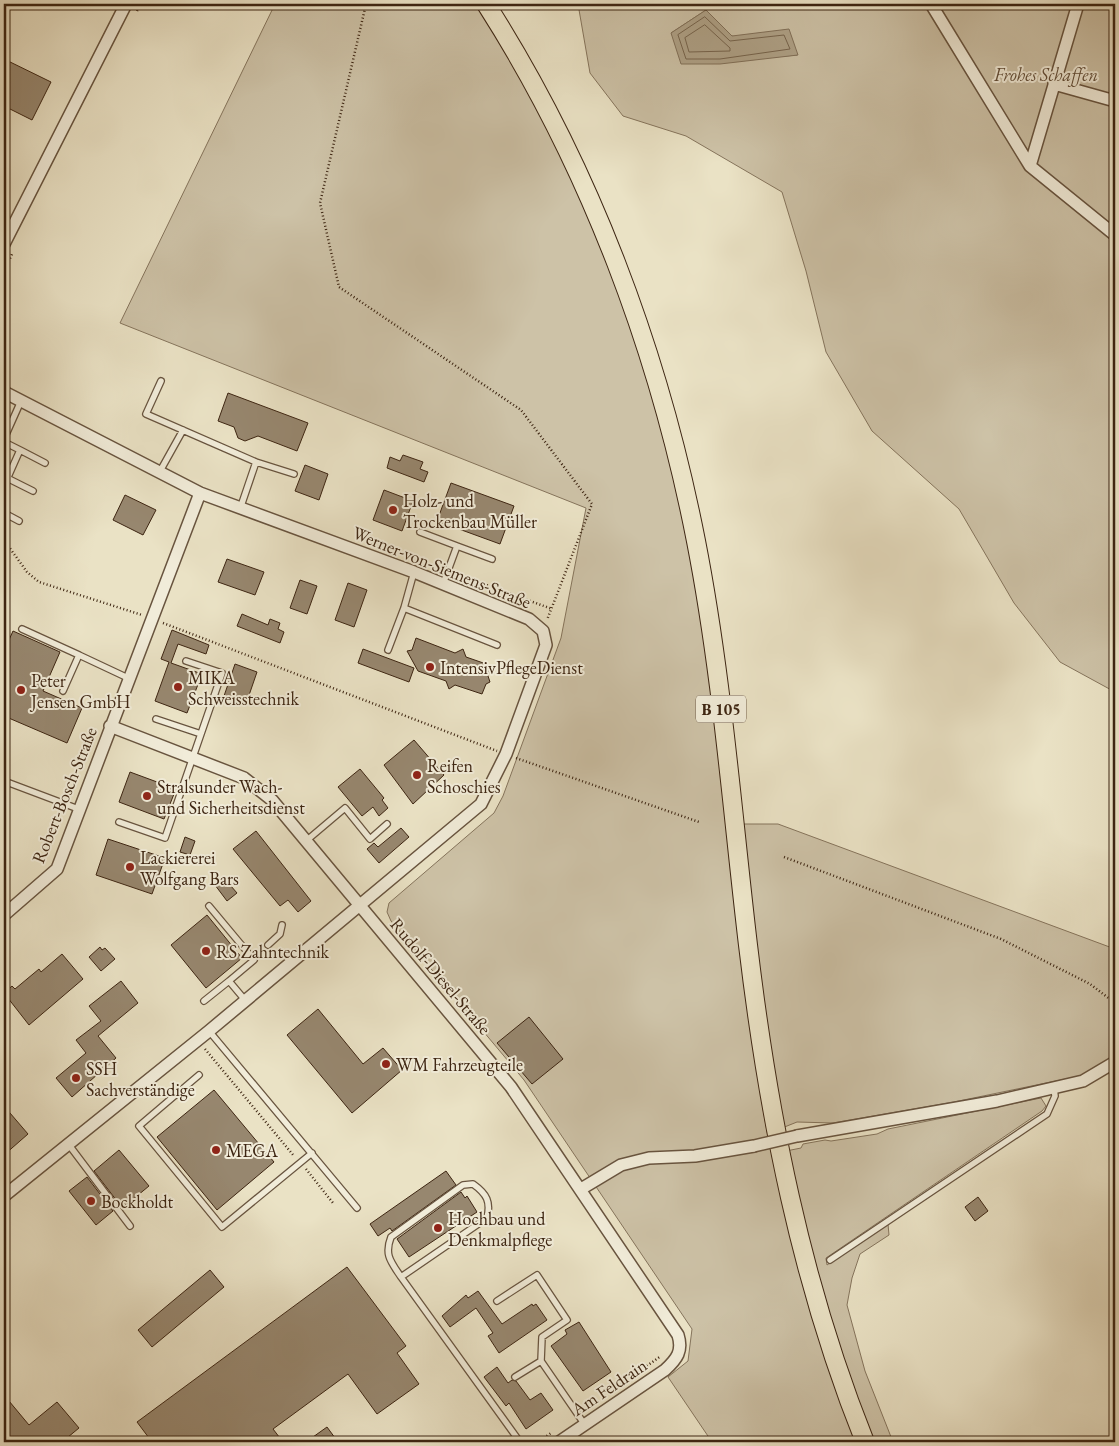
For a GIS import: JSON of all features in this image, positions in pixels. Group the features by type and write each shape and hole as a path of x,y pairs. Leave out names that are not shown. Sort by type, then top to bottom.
{"highway":[{"name":"B 105","path":"486,4 534,86 597,216 648,352 668,420 685,486 708,606 760,1037 785,1178 815,1296 865,1442"}],"street":[{"path":"4,244 126,4"},
{"path":"931,4 1030,166 1115,235"},
{"path":"1030,166 1078,4"},
{"path":"1054,84 1115,101"},
{"name":"Werner-von-Siemens-Straße","path":"4,392 200,493 414,572 529,619 544,631 546,645 506,754 481,804 359,904"},
{"path":"110,726 200,493"},
{"name":"Rudolf-Diesel-Straße","path":"110,726 244,778 272,800 511,1087 678,1334 681,1345 677,1359"},
{"name":"Robert-Bosch-Straße","path":"4,915 57,869 81,810 110,726"},
{"path":"4,1196 209,1031 359,904"},
{"path":"581,1189 621,1165 649,1158 695,1156 997,1100 1083,1081 1115,1062"},
{"name":"Am Feldrain","path":"565,1441 585,1425 666,1370 677,1359"}],"lane":[{"path":"161,381 146,414 256,462 294,474"},
{"path":"21,401 4,440 45,463"},
{"path":"159,473 183,430"},
{"path":"4,486 20,450"},
{"path":"240,508 256,462"},
{"path":"7,478 33,491"},
{"path":"4,513 19,520"},
{"path":"420,532 492,559"},
{"path":"443,584 457,546"},
{"path":"388,650 404,608 414,572"},
{"path":"404,608 497,645"},
{"path":"22,629 128,678"},
{"path":"64,691 80,655"},
{"path":"119,822 165,838 222,673 186,661"},
{"path":"156,718 201,734"},
{"path":"4,781 81,810"},
{"path":"306,841 345,808 370,838 387,824"},
{"path":"204,1001 254,960 210,906"},
{"path":"268,945 280,934 282,925"},
{"path":"229,981 245,1000"},
{"path":"209,1031 357,1208"},
{"path":"199,1075 139,1126 222,1227 312,1153"},
{"path":"830,1260 1047,1114 1055,1096 1054,1087"},
{"path":"69,1145 130,1226"},
{"path":"401,1276 487,1218 490,1206 484,1192 473,1184 463,1185 391,1238 387,1247 387,1256 401,1276 520,1442"},
{"path":"497,1301 536,1275 567,1320 542,1337 541,1360 585,1425"},
{"path":"515,1378 541,1360"}],"path":[{"path":"366,4 320,203 338,287 521,410 592,504 544,631"},
{"path":"4,377 12,382"},
{"path":"4,540 27,572 39,582 151,618 506,754 699,822"},
{"path":"421,561 552,609"},
{"path":"784,857 1002,939 1090,984 1115,1003"},
{"path":"197,1040 333,1202"}],"green space":[{"path":"275,4 477,4 517,71 553,140 586,211 616,284 641,358 663,433 682,509 696,585 706,650 744,978 771,1151 804,1277 856,1442 712,1442 668,1377 688,1361 692,1329 524,1080 391,921 387,912 389,903 494,813 503,796 561,638 586,508 120,323"},
{"name":"Frohes Schaffen","path":"578,4 1115,4 1115,692 1060,662 1014,603 959,509 872,431 826,352 806,271 782,192 686,136 623,116 590,73","holes":["706,10 732,36 797,55 774,57 671,33"]},
{"path":"741,824 778,824 1115,949 1115,1059 1080,1076 954,1102 833,1123 797,1122 782,1128 764,1014"},
{"path":"1041,1098 1046,1106 1042,1111 826,1258 827,1265 888,1224 889,1235 860,1254 852,1278 847,1305 865,1371 893,1442 871,1442 833,1336 786,1151 801,1148 803,1144 877,1134 888,1129"}],"water":[{"path":"706,10 732,36 789,29 798,55 720,64 681,64 671,33"}],"building":[{"path":"4,59 51,82 32,120 4,106"},
{"path":"228,393 308,423 297,451 258,436 245,441 238,438 234,427 218,421"},
{"path":"403,455 423,462 420,469 428,472 424,482 387,468 390,457 400,461"},
{"path":"305,465 328,474 319,500 295,491"},
{"path":"451,483 514,506 500,544 437,521"},
{"name":"Holz- und Trockenbau Müller","path":"384,490 413,501 402,531 373,520"},
{"path":"125,495 156,510 143,535 113,520"},
{"path":"227,559 264,572 255,595 218,582"},
{"path":"300,580 317,586 307,614 290,608"},
{"path":"348,583 367,590 354,627 335,620"},
{"path":"242,614 268,625 270,619 280,623 278,629 284,632 280,643 237,626"},
{"name":"MIKA Schweisstechnik","path":"172,630 209,645 206,654 178,644 171,663 202,674 187,713 155,701 169,662 161,659"},
{"name":"Peter Jensen GmbH","path":"13,631 60,652 43,691 82,708 67,743 4,716 4,651"},
{"name":"IntensivPflegeDienst","path":"416,638 455,653 463,649 466,657 492,666 488,676 490,682 486,684 482,694 455,685 449,689 446,681 418,671 407,651 412,650"},
{"path":"363,649 414,668 409,682 358,663"},
{"path":"235,664 257,672 246,704 224,696"},
{"path":"414,740 444,775 413,804 384,765"},
{"path":"360,769 384,798 382,800 388,808 379,816 373,807 362,816 338,787"},
{"name":"Stralsunder Wach- und Sicherheitsdienst","path":"130,772 176,789 164,819 119,802"},
{"path":"401,828 409,837 379,863 367,849 374,843 378,847"},
{"path":"256,831 311,901 298,912 288,900 280,906 233,849"},
{"path":"185,837 195,841 190,855 180,852"},
{"name":"Lackiererei Wolfgang Bars","path":"108,839 165,858 152,894 96,875"},
{"path":"224,878 237,893 227,901 215,885"},
{"name":"RS Zahntechnik","path":"207,915 242,958 206,988 171,945"},
{"path":"100,947 102,950 105,948 115,959 101,971 89,957"},
{"path":"62,954 83,979 29,1025 4,993 12,986 15,989 39,969 41,972"},
{"path":"121,981 138,1003 98,1036 116,1058 72,1097 56,1078 86,1053 76,1040 101,1021 89,1006"},
{"path":"318,1009 363,1064 383,1048 402,1070 352,1113 287,1035"},
{"path":"529,1017 563,1059 532,1084 497,1043"},
{"name":"MEGA","path":"214,1090 274,1162 217,1210 157,1137"},
{"path":"4,1106 28,1134 4,1155"},
{"path":"119,1150 149,1186 126,1205 124,1202 120,1205 94,1171"},
{"path":"446,1171 456,1185 392,1231 390,1228 378,1236 370,1224"},
{"name":"Bockholdt","path":"87,1177 113,1211 96,1225 69,1191"},
{"path":"461,1192 465,1198 467,1196 477,1212 409,1257 397,1239"},
{"path":"978,1197 988,1211 975,1221 965,1207"},
{"path":"347,1267 406,1346 397,1353 419,1384 377,1414 348,1374 273,1429 283,1442 152,1442 137,1422"},
{"path":"210,1270 224,1287 152,1347 138,1330"},
{"path":"478,1291 502,1324 532,1304 533,1306 536,1304 547,1320 499,1353 488,1336 493,1333 476,1308 450,1327 442,1316 466,1295 468,1298"},
{"path":"579,1322 611,1372 583,1391 551,1346 567,1334 565,1330"},
{"path":"497,1367 508,1383 512,1380 516,1381 530,1400 541,1393 553,1410 526,1429 509,1403 506,1406 484,1377"},
{"path":"4,1395 29,1425 57,1402 79,1428 62,1442 4,1442"},
{"path":"327,1427 338,1442 306,1442"}],"place":[{"name":"Holz- und Trockenbau Müller","path":"393,510"},
{"name":"IntensivPflegeDienst","path":"430,667"},
{"name":"MIKA Schweisstechnik","path":"178,687"},
{"name":"Peter Jensen GmbH","path":"21,690"},
{"name":"Reifen Schoschies","path":"417,775"},
{"name":"Stralsunder Wach- und Sicherheitsdienst","path":"147,796"},
{"name":"Lackiererei Wolfgang Bars","path":"130,867"},
{"name":"RS Zahntechnik","path":"206,951"},
{"name":"WM Fahrzeugteile","path":"386,1064"},
{"name":"SSH Sachverständige","path":"76,1078"},
{"name":"MEGA","path":"216,1150"},
{"name":"Bockholdt","path":"91,1201"},
{"name":"Hochbau und Denkmalpflege","path":"438,1228"}]}
